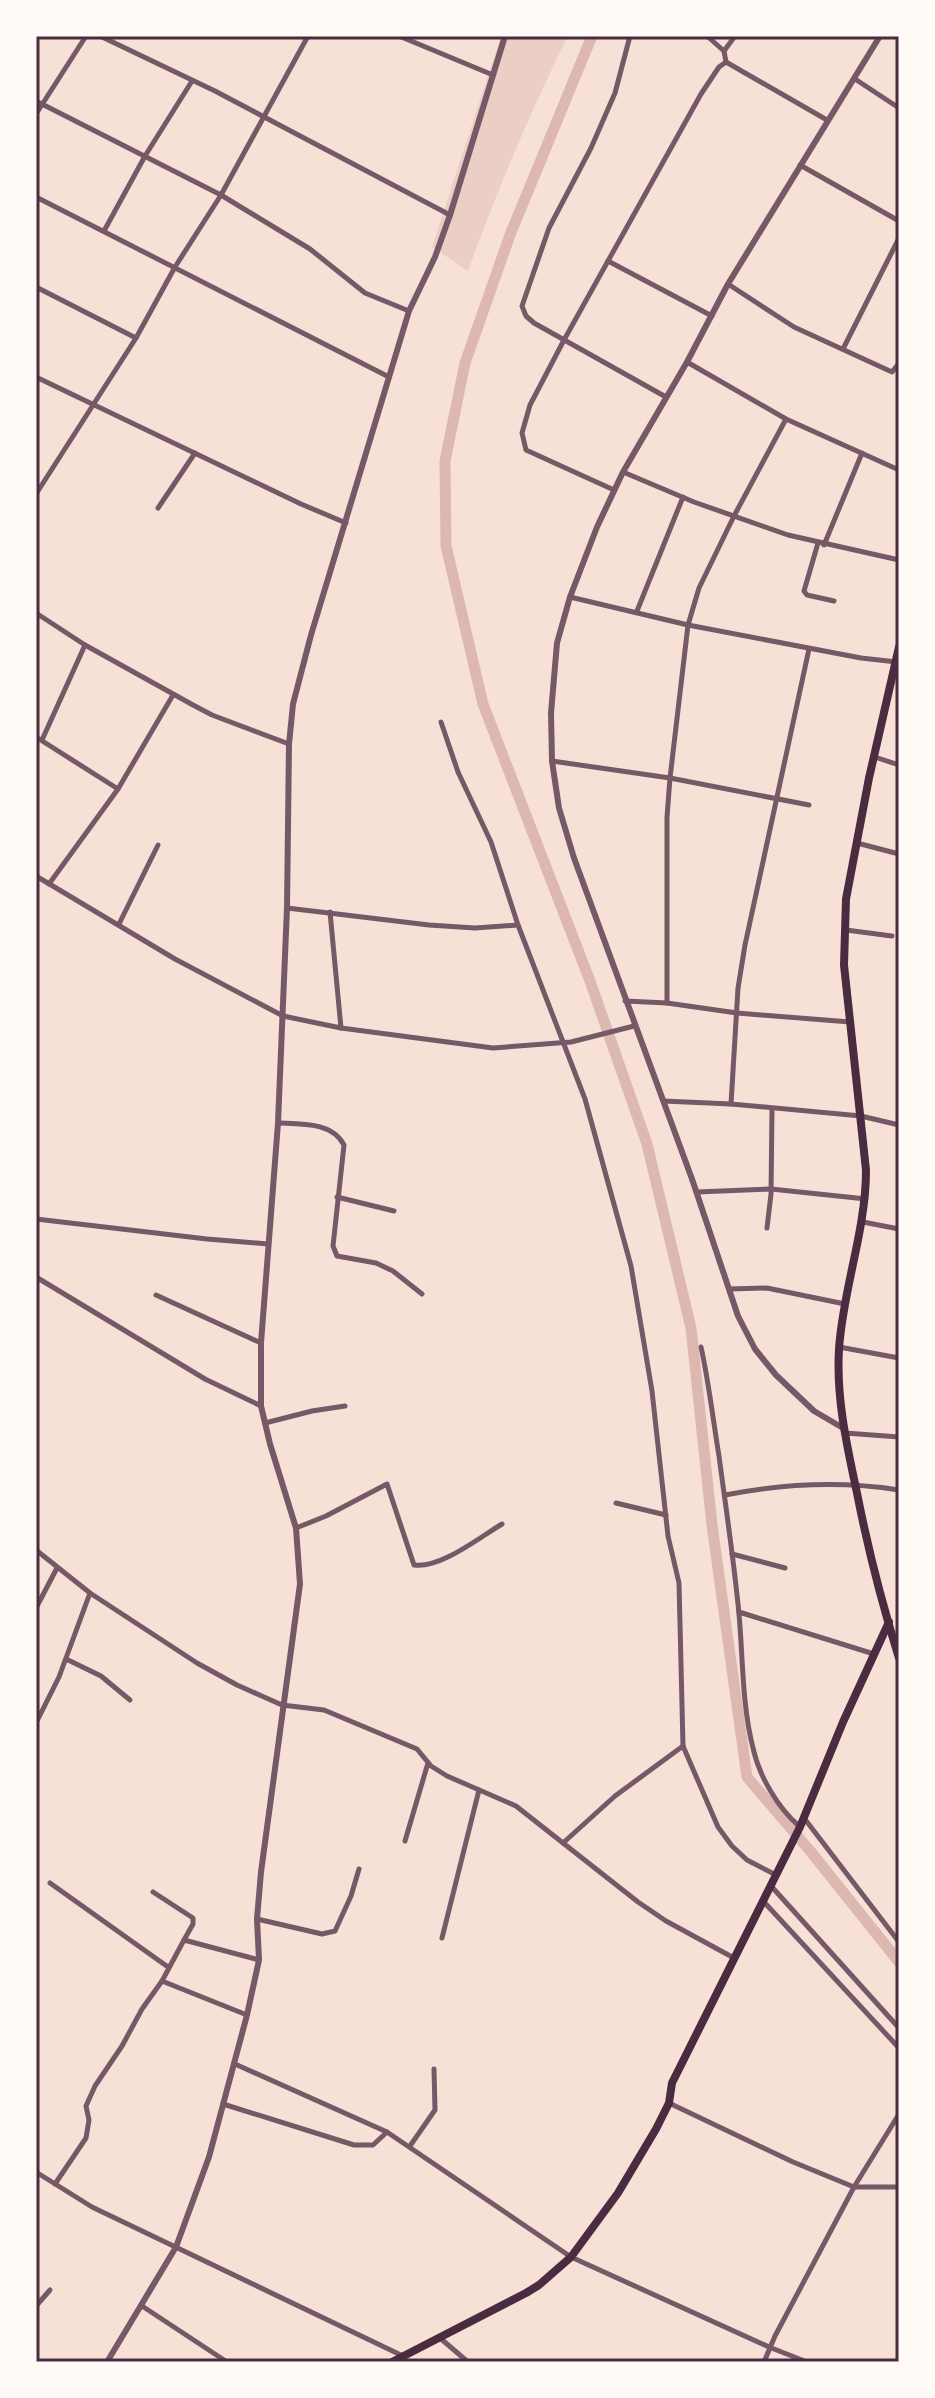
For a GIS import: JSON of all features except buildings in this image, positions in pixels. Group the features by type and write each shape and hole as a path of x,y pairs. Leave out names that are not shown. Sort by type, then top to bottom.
{"main road":[{"path":"899,647 846,899 844,965 861,1116 866,1199 839,1347 838,1385 844,1430 869,1550 899,1656"},
{"path":"392,2362 533,2289 571,2257 618,2193 669,2103 672,2083 801,1825 889,1622"}],"street":[{"path":"36,114 39,103 86,36"},
{"path":"100,36 215,91 450,215"},
{"path":"36,494 136,338 175,267 221,195 308,36"},
{"path":"399,36 493,75"},
{"path":"107,2362 176,2247 209,2157 259,1960 257,1919 261,1872 300,1584 296,1528 261,1406 261,1343 283,1016 289,744 293,704 409,311 435,257 450,215 505,36"},
{"path":"630,36 615,93 591,148 549,228 523,299 523,309 529,320 666,397"},
{"path":"707,36 724,51 726,62 827,120"},
{"path":"724,51 735,36"},
{"path":"880,36 728,284 614,490 570,597 557,643 552,676 552,761 559,808 574,858 697,1192 738,1316 749,1338 771,1369 804,1403 825,1419 844,1430 899,1437"},
{"path":"614,490 533,454 524,445 522,433 525,419 564,340 701,94 719,67 726,62"},
{"path":"855,79 899,108"},
{"path":"104,231 145,156 192,81"},
{"path":"39,103 221,195 310,249 365,293 409,311"},
{"path":"800,165 899,221"},
{"path":"36,197 390,378"},
{"path":"843,349 899,238"},
{"path":"608,261 712,316"},
{"path":"728,284 794,327 899,376"},
{"path":"36,287 136,338"},
{"path":"687,362 786,419 899,470"},
{"path":"892,372 899,363"},
{"path":"36,377 346,523"},
{"path":"667,1003 670,778 688,625 699,588 786,419"},
{"path":"158,508 195,453"},
{"path":"834,601 807,595 804,591 821,544 862,453"},
{"path":"623,472 734,516 821,544 899,560"},
{"path":"637,611 683,497"},
{"path":"570,597 809,649 861,658 898,658"},
{"path":"36,613 173,695 212,715 289,744"},
{"path":"85,645 39,739 118,789"},
{"path":"731,1104 745,945 809,649"},
{"path":"49,884 118,789 173,695"},
{"path":"441,722 458,772 491,842 518,925 568,1042 631,1266 652,1391 668,1536 679,1583 683,1746 718,1827 747,1860 776,1875"},
{"path":"874,757 899,765"},
{"path":"552,761 670,778 809,805"},
{"path":"857,843 899,854"},
{"path":"119,924 158,845"},
{"path":"36,876 187,966 283,1016 341,1028 493,1048 568,1042 634,1026"},
{"path":"287,908 429,925 475,928 518,925"},
{"path":"330,912 341,1028"},
{"path":"845,930 892,936"},
{"path":"625,1001 850,1022"},
{"path":"663,1101 861,1116 899,1125"},
{"path":"767,1228 772,1109"},
{"path":"278,1123 324,1128 339,1136 344,1145 333,1246 337,1256 376,1263 393,1271 422,1294"},
{"path":"697,1192 771,1189 866,1199"},
{"path":"337,1197 394,1211"},
{"path":"36,1219 268,1244"},
{"path":"863,1222 899,1229"},
{"path":"36,1277 205,1379 261,1406"},
{"path":"729,1289 767,1288 846,1304"},
{"path":"156,1295 261,1343"},
{"path":"701,1347 725,1495 739,1612 746,1710 753,1751 772,1792 790,1818 801,1825 899,1942"},
{"path":"839,1347 899,1358"},
{"path":"265,1423 345,1406"},
{"path":"296,1528 387,1484 414,1565 425,1566 444,1559 502,1524"},
{"path":"725,1495 855,1485 899,1490"},
{"path":"616,1503 666,1515"},
{"path":"36,1550 90,1593 197,1663 237,1685 282,1705 324,1710 417,1749 428,1763 447,1776 516,1806 666,1921 735,1958"},
{"path":"732,1554 785,1568"},
{"path":"36,1608 57,1568"},
{"path":"36,1723 52,1694 90,1593"},
{"path":"739,1612 874,1654"},
{"path":"66,1659 101,1676 130,1700"},
{"path":"563,1843 615,1796 683,1746"},
{"path":"405,1841 428,1763"},
{"path":"442,1938 479,1790"},
{"path":"257,1919 322,1934 335,1931 359,1869"},
{"path":"50,1883 168,1967"},
{"path":"771,1886 899,2028"},
{"path":"55,2185 86,2138 89,2120 86,2106 95,2086 162,1981 193,1924 193,1918 153,1892"},
{"path":"763,1902 899,2048"},
{"path":"184,1940 259,1960"},
{"path":"162,1981 247,2015"},
{"path":"235,2064 387,2132 571,2257 807,2362"},
{"path":"410,2146 435,2110 434,2069"},
{"path":"669,2103 793,2162 854,2187 899,2187"},
{"path":"223,2104 354,2145 373,2145 387,2132"},
{"path":"764,2362 769,2347 854,2187 899,2114"},
{"path":"36,2172 92,2207 404,2356"},
{"path":"36,2306 50,2290"},
{"path":"142,2306 227,2362"},
{"path":"440,2338 468,2362"}],"shaded area":[{"path":"501,36 568,36 515,152 468,271 432,247"}],"waterway":[{"path":"592,36 510,235 465,363 445,461 446,546 483,704 590,981 647,1144 691,1328 712,1525 747,1777 899,1962"}]}
